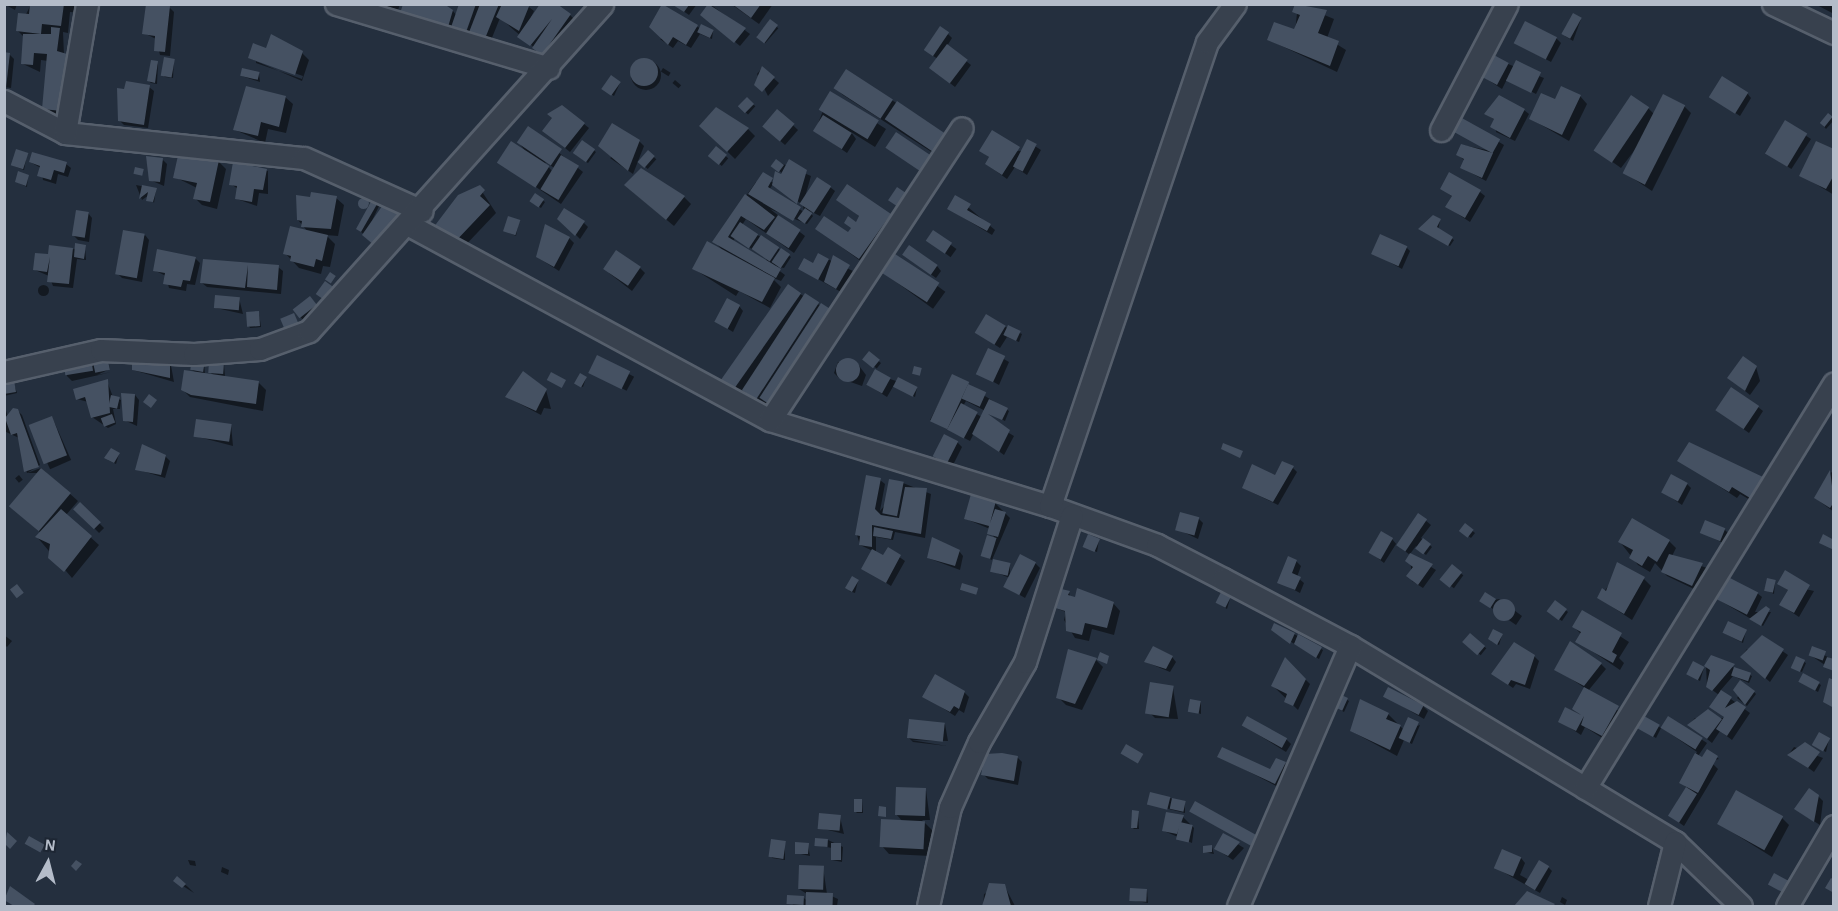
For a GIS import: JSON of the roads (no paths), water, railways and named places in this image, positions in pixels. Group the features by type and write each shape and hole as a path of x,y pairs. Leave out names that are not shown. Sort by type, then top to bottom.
{"street":[{"path":"65,133 87,4"},
{"path":"4,372 101,350 229,353 282,343 309,331 415,218 549,68 602,4"},
{"path":"1050,506 1208,42 1235,4"},
{"path":"1441,130 1507,4"},
{"path":"1773,4 1833,33"},
{"path":"344,6 549,68"},
{"path":"4,101 65,133 277,152 304,158 415,218 770,420 1050,506 1157,545 1350,646 1675,842 1742,906"},
{"path":"770,420 962,128"},
{"path":"1586,788 1833,384"},
{"path":"928,906 950,807 979,742 1025,662 1072,515"},
{"path":"1238,906 1350,646"},
{"path":"1787,906 1833,826"},
{"path":"1659,906 1675,842"}]}
